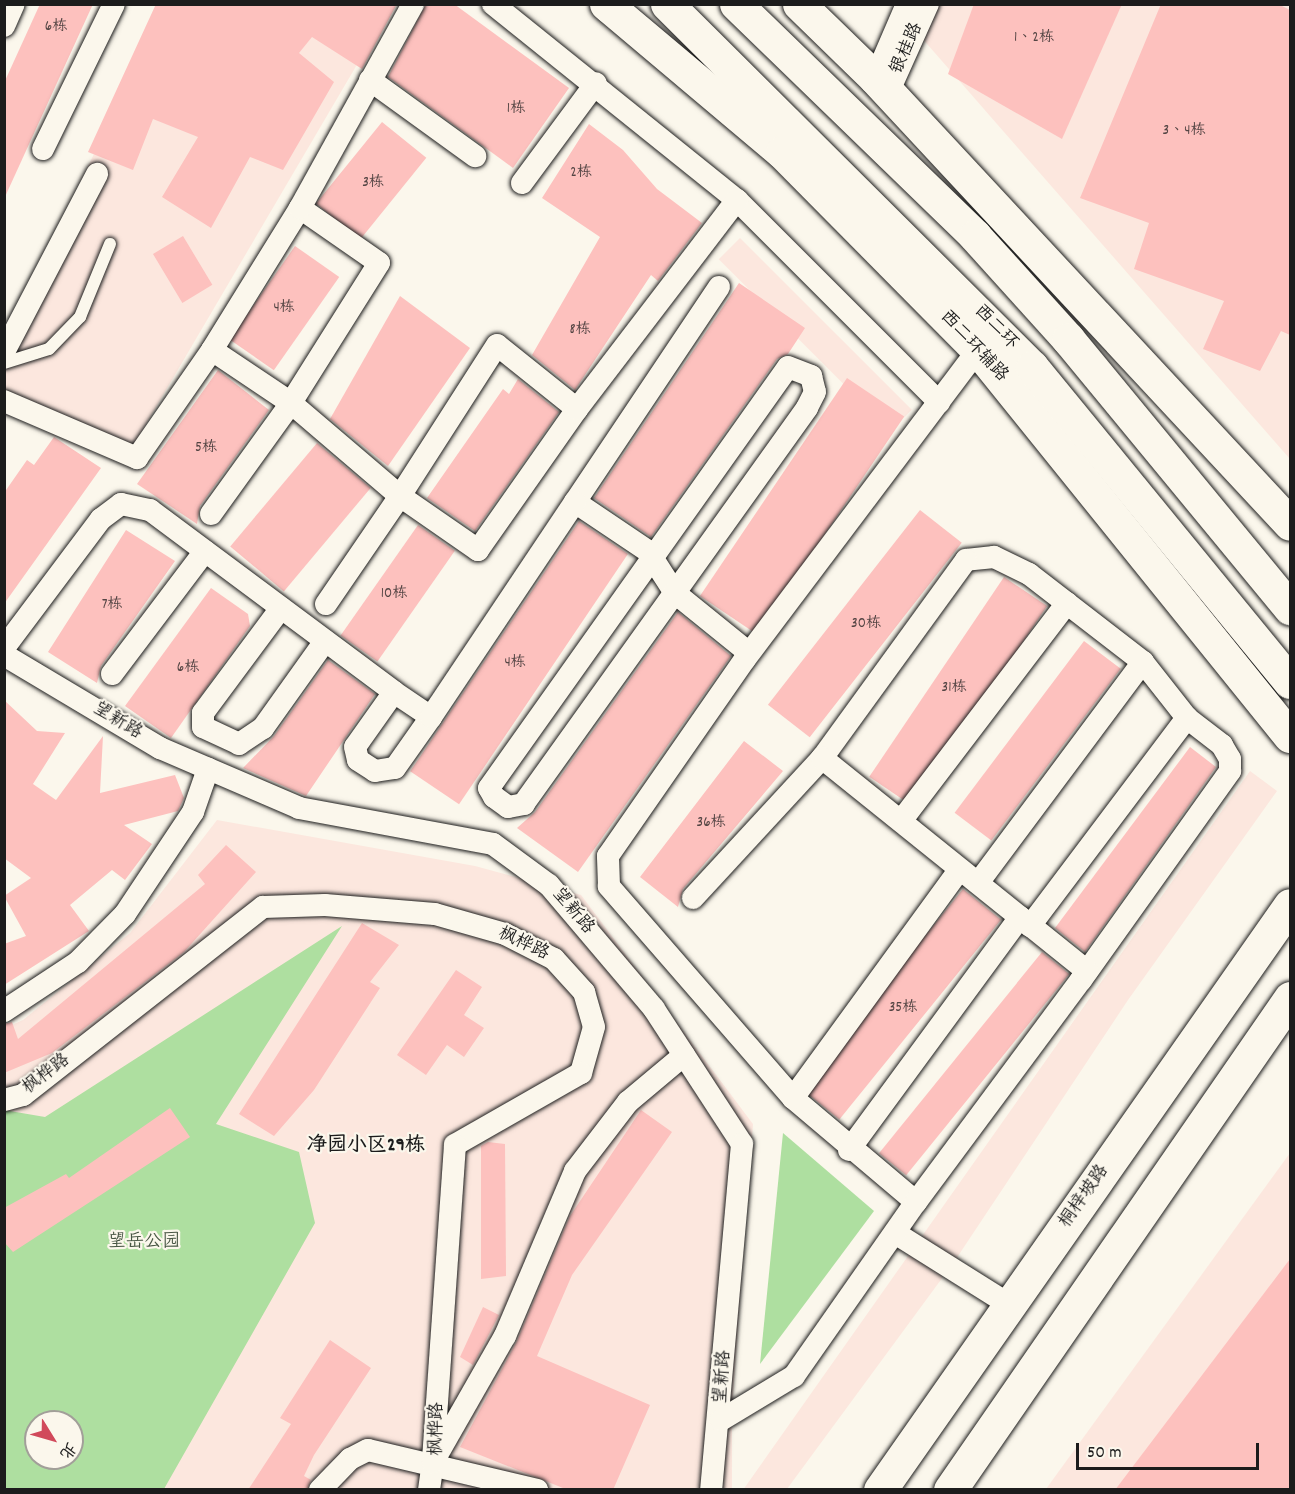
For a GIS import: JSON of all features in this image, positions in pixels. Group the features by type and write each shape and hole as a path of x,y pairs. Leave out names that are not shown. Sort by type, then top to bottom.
{"main road":[{"name":"西二环","path":"667,4 1032,367 1290,682"},
{"path":"736,4 975,237 1068,339 1290,608"},
{"path":"799,4 882,86 1290,524"},
{"name":"西二环辅路","path":"608,5 782,152 978,350 1063,448 1290,736"},
{"name":"桐梓坡路","path":"880,1490 1290,905"},
{"path":"950,1490 1290,998"},
{"path":"1245,1063 1290,1026"}],"street":[{"path":"4,26 14,4"},
{"path":"43,149 114,4"},
{"path":"4,401 137,458 212,350 300,208 413,4"},
{"path":"493,4 596,83 737,200 939,402"},
{"name":"银桂路","path":"882,86 908,4"},
{"name":"银桂路","path":"882,86 928,4"},
{"path":"370,80 474,156"},
{"path":"522,183 596,83"},
{"path":"5,351 97,174"},
{"path":"212,350 291,403 400,496 478,550 577,409 737,200"},
{"path":"211,514 291,403 379,263 300,208"},
{"path":"394,692 355,747 358,760 375,771 395,768 719,287"},
{"path":"326,604 400,496 497,345 577,409"},
{"path":"916,1202 849,1150 793,1098 609,886 608,856 749,653 978,350"},
{"path":"800,369 811,376 815,392 807,408 675,593 524,804 508,807 494,797 489,788 782,372 800,369"},
{"path":"575,501 651,556 675,593 749,653"},
{"path":"4,648 101,519 121,504 150,510 394,692 431,717"},
{"path":"112,674 205,550"},
{"path":"693,898 822,758 966,560 994,557 1067,603 1143,662 1187,718 1222,746 1230,759 1230,771 1087,971 916,1202 794,1376 721,1420"},
{"path":"901,821 1067,603"},
{"path":"281,608 203,713 203,727 239,744 263,728 325,641"},
{"name":"望新路","path":"4,655 160,748 299,808 493,844 549,885 654,1009 742,1144 721,1420 711,1490"},
{"path":"793,1098 1143,662"},
{"path":"849,1150 1025,921 1187,718"},
{"path":"822,758 1087,971"},
{"path":"4,1011 78,962 125,914 193,812 208,769"},
{"name":"枫桦路","path":"4,1100 23,1095 263,907 325,905 435,914 505,934 554,959 584,992 594,1027 581,1073 455,1146 434,1462 537,1490"},
{"path":"429,1490 434,1462 505,1336 575,1171 628,1102 684,1054"},
{"path":"894,1233 1010,1305"},
{"path":"320,1490 350,1458 368,1450 434,1462"}],"lane":[{"path":"5,351 49,349 80,316 111,244"}],"shaded area":[{"path":"166,5 392,5 129,453 5,400 4,340"},
{"path":"893,5 1290,5 1290,459"},
{"path":"740,238 912,410 891,431 719,259"},
{"path":"1250,771 1277,791 1128,1000 954,1262 787,1489 743,1490"},
{"path":"217,820 475,866 581,895 753,1124 732,1409 732,1489 5,1490 5,1028 23,1020 130,933"},
{"path":"1290,1153 1290,1489 1046,1489"}],"green space":[{"name":"望岳公园","path":"342,926 216,1124 299,1152 315,1223 164,1489 5,1489 4,1110 45,1117"},
{"path":"783,1133 874,1211 760,1364"}],"building":[{"path":"40,4 93,4 4,199 4,83"},
{"path":"156,4 397,4 362,69 312,37 299,53 334,82 283,170 250,157 211,228 162,197 198,137 153,119 133,170 88,152"},
{"path":"426,4 454,4 569,88 513,168 388,77"},
{"path":"974,4 1122,4 1062,139 948,74"},
{"path":"1161,4 1278,4 1290,10 1290,335 1281,331 1260,371 1203,349 1224,301 1134,269 1149,223 1080,198"},
{"path":"382,122 426,158 360,239 316,204"},
{"path":"589,124 623,150 657,189 702,223 658,281 651,275 575,390 532,355 600,237 542,198"},
{"path":"183,236 212,285 182,303 153,254"},
{"path":"295,246 339,277 274,370 230,339"},
{"path":"739,283 805,328 788,354 777,359 651,537 594,498"},
{"path":"400,296 470,348 388,466 330,419"},
{"path":"218,370 269,410 200,506 197,524 137,484"},
{"path":"847,378 904,417 757,635 700,596"},
{"path":"518,379 559,412 475,531 427,498 503,389 509,394"},
{"path":"54,437 101,468 4,604 4,493 27,460 34,465"},
{"path":"317,443 371,488 284,591 230,546"},
{"path":"920,510 962,543 810,737 768,705"},
{"path":"579,521 628,554 459,804 410,771"},
{"path":"418,525 455,551 377,661 341,636"},
{"path":"126,530 175,561 101,666 97,683 48,652"},
{"path":"1004,577 1047,606 912,806 869,777"},
{"path":"211,588 248,614 250,626 171,738 125,706"},
{"path":"678,612 731,656 578,872 517,828 535,812"},
{"path":"1084,641 1121,669 991,840 955,813"},
{"path":"328,660 375,694 306,796 243,768 274,736"},
{"path":"4,700 37,731 65,733 33,784 56,800 103,736 100,793 175,775 184,798 178,811 124,825 152,844 125,880 112,870 70,905 89,931 4,985 4,944 26,936 4,896 31,878 4,858"},
{"path":"744,741 783,771 683,889 678,907 640,877"},
{"path":"1190,747 1216,767 1085,952 1055,928"},
{"path":"226,845 256,872 184,952 52,1053 4,1073 4,1024 12,1022 18,1039 205,884 198,875"},
{"path":"963,889 1001,920 839,1120 801,1089"},
{"path":"362,923 399,945 370,982 380,988 314,1090 274,1136 239,1114"},
{"path":"1042,952 1069,974 906,1175 879,1153"},
{"path":"456,970 482,987 464,1015 484,1028 464,1057 447,1045 426,1075 397,1055"},
{"path":"170,1108 190,1137 13,1252 4,1242 4,1208 66,1174 69,1178"},
{"path":"641,1110 672,1132 572,1275 537,1356 650,1405 613,1490 568,1490 460,1447 517,1341 570,1216"},
{"path":"488,1142 505,1144 506,1276 481,1279 481,1146"},
{"path":"1290,1259 1290,1490 1115,1490"},
{"path":"483,1307 499,1315 473,1365 460,1357"},
{"path":"330,1340 371,1368 314,1455 304,1476 311,1480 307,1490 248,1490 291,1424 280,1418"}],"district":[{"name":"净园小区29栋","path":"366,1146"}]}
